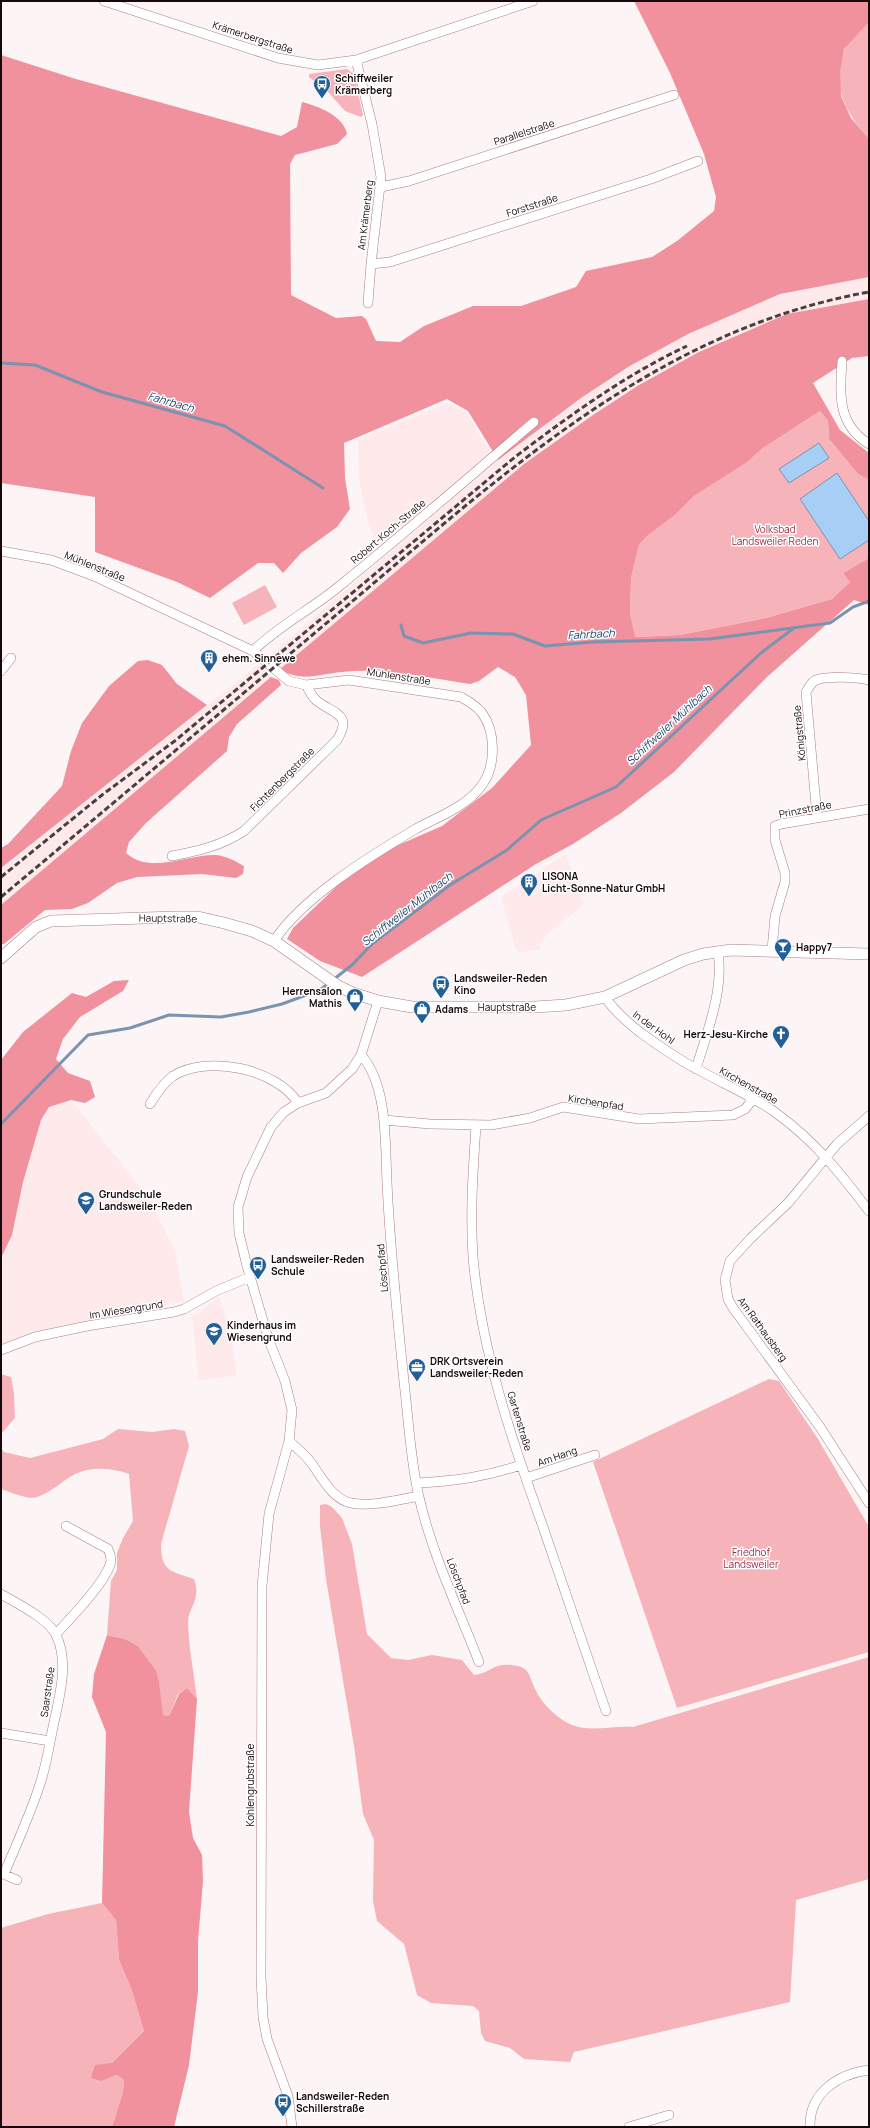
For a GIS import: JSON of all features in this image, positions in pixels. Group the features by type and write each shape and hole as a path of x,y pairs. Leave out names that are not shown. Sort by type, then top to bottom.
{"street":[{"name":"Krämerbergstraße","path":"104,1 278,58 318,65 356,60 533,1"},
{"name":"Am Krämerberg","path":"356,60 380,161 380,187 368,303"},
{"name":"Parallelstraße","path":"380,187 409,181 674,95"},
{"name":"Forststraße","path":"371,264 390,262 651,179 698,161"},
{"path":"842,361 843,411 849,427 859,438 869,444"},
{"name":"Robert-Koch-Straße","path":"253,651 352,576 534,422"},
{"name":"Mühlenstraße","path":"1,551 51,560 94,576 253,651 289,681 306,685 349,680 460,697 472,703 482,713 489,727 492,756 490,768 482,785 466,801 363,861 304,908 282,929 274,941"},
{"path":"1,671 12,658"},
{"name":"Königstraße","path":"817,817 806,692 810,684 816,680 845,678 869,680"},
{"name":"Fichtenbergstraße","path":"172,856 207,849 228,841 244,831 337,740 344,729 343,720 337,712 317,701 310,693 306,685"},
{"name":"Prinzstraße","path":"772,950 776,916 785,882 775,840 775,826 817,817 869,809"},
{"name":"Hauptstraße","path":"1,958 36,927 51,921 62,919 198,917 252,931 274,941 338,986 378,1001 412,1006 535,1007 566,1006 605,997 684,960 718,952 772,950 869,954"},
{"path":"696,1069 718,990 721,967 718,952"},
{"name":"In der Hohl","path":"605,997 613,1008 631,1025 656,1044 696,1069"},
{"name":"Kohlengrubstraße","path":"292,2127 288,2096 267,2039 262,2017 261,1977 262,1586 269,1514 289,1441 292,1410 285,1381 268,1338 250,1277 237,1219 241,1193 271,1127 284,1112 298,1103 326,1093 338,1084 361,1055 378,1001"},
{"name":"Löschpfad","path":"361,1055 368,1062 375,1079 384,1120 393,1277 419,1496 440,1563 479,1662"},
{"path":"150,1104 159,1089 172,1077 193,1067 209,1066 244,1070 270,1078 292,1093 298,1103"},
{"name":"Kirchenstraße","path":"696,1069 754,1098 782,1117 810,1140 826,1155 869,1212"},
{"name":"Kirchenpfad","path":"384,1120 476,1126 530,1118 563,1107 639,1119 734,1115 745,1110 754,1098"},
{"name":"Am Rathausberg","path":"869,1116 826,1155 788,1203 750,1239 730,1262 726,1272 726,1288 733,1308 820,1427 869,1503"},
{"name":"Gartenstraße","path":"476,1126 472,1214 473,1257 490,1358 522,1466 606,1711"},
{"name":"Im Wiesengrund","path":"1,1350 35,1337 174,1312 197,1302 216,1291 250,1277"},
{"path":"289,1441 308,1460 335,1494 342,1500 350,1503 369,1504 419,1496"},
{"name":"Am Hang","path":"526,1478 595,1455"},
{"path":"417,1484 484,1477 522,1466"},
{"path":"1,1594 43,1621 56,1634 79,1610 108,1570 111,1560 108,1549 66,1526"},
{"name":"Saarstraße","path":"2,1873 21,1836 41,1780 50,1741 62,1675 62,1652 56,1634"},
{"path":"1,1733 50,1741"},
{"path":"2,1873 17,1880"},
{"path":"810,2127 814,2103 826,2087 854,2073 869,2070"},
{"path":"628,2127 669,2115"}],"shaded area":[{"path":"634,1 869,1 869,22 844,49 840,71 841,96 851,118 869,139 869,277 780,294 688,334 628,367 581,398 498,460 468,411 447,399 344,443 345,478 350,509 337,527 301,553 283,573 274,563 258,563 210,598 177,582 95,552 95,497 1,483 1,55 76,79 281,136 297,127 302,102 322,109 336,117 345,128 347,134 337,144 295,155 290,164 291,295 336,318 362,316 366,319 376,341 400,342 424,326 473,306 521,306 576,287 586,271 652,257 677,241 714,211 716,197 704,154 670,73"},
{"path":"869,277 869,299 787,314 699,352 639,385 593,415 524,464 280,669 269,656 511,448 581,398 628,367 688,334 780,294"},
{"path":"869,299 869,356 852,358 813,383 840,430 869,453 869,480 858,474 829,439 828,421 820,411 763,448 746,463 694,496 675,515 647,536 639,545 631,578 630,614 635,637 680,635 766,618 832,599 850,582 843,573 869,558 869,605 854,600 767,677 674,772 621,813 573,844 536,864 362,977 320,961 287,939 293,928 337,886 380,853 442,826 492,788 531,745 526,695 515,677 498,667 479,681 470,684 406,674 374,671 342,672 303,677 296,676 280,669 524,464 593,415 639,385 699,352 787,314"},
{"path":"447,403 466,412 492,455 381,548 369,526 359,480 358,440"},
{"path":"148,660 162,665 177,684 207,705 1,868 1,848 8,844 62,786 71,751 82,723 109,686 138,661"},
{"path":"259,664 271,677 1,905 1,868 98,789 172,734"},
{"path":"271,677 279,680 281,685 237,724 229,737 227,751 146,823 129,842 126,853 136,859 158,863 216,855 230,859 244,866 243,874 236,878 202,874 137,877 117,883 88,903 72,909 45,910 4,944 1,944 1,905"},
{"path":"566,854 584,904 550,932 540,943 540,949 517,953 501,897"},
{"path":"129,980 123,991 80,1017 63,1039 56,1059 68,1073 90,1081 95,1097 85,1103 71,1100 49,1107 41,1120 23,1182 12,1235 1,1258 1,1060 23,1032 72,993 86,997 114,981"},
{"name":"Grundschule Landsweiler-Reden","path":"71,1100 146,1195 175,1250 184,1301 59,1329 1,1345 1,1258 12,1235 23,1182 41,1120 49,1106"},
{"name":"Kinderhaus im Wiesengrund","path":"219,1297 230,1330 237,1375 199,1381 192,1317"},
{"path":"107,1635 125,1639 138,1646 156,1670 159,1681 163,1715 169,1716 179,1694 187,1688 197,1699 189,1812 193,1838 202,1855 203,1881 198,1941 198,1992 189,2065 174,2127 112,2127 123,2092 124,2080 117,2075 102,2081 91,2078 95,2065 112,2063 144,2031 131,1988 119,1960 116,1920 102,1903 106,1732 92,1697 94,1674"}],"green space":[{"path":"869,22 869,139 847,109 838,75 840,63 846,46 852,38"},
{"path":"347,69 354,74 363,115 361,117 345,111 329,93 309,77 309,74"},
{"name":"Volksbad Landsweiler Reden","path":"820,411 828,421 829,439 858,474 869,480 869,558 843,573 850,582 832,599 766,618 680,635 634,637 630,614 631,578 639,545 647,536 675,515 694,496 746,463 763,448"},
{"path":"265,585 277,607 244,625 232,603"},
{"path":"1,1374 11,1377 14,1393 15,1418 1,1434"},
{"name":"Friedhof Landsweiler","path":"769,1379 779,1381 818,1439 869,1527 869,1652 677,1708 593,1462"},
{"path":"118,1429 152,1432 174,1429 185,1431 189,1446 161,1544 161,1553 168,1569 194,1579 196,1587 195,1599 188,1618 188,1624 190,1652 197,1699 187,1688 178,1694 169,1716 162,1715 159,1681 156,1670 138,1646 125,1639 107,1635 111,1581 117,1570 117,1553 123,1538 133,1521 129,1474 109,1469 81,1471 42,1495 31,1498 20,1496 1,1489 1,1448 4,1452 30,1458 103,1439"},
{"path":"326,1504 332,1507 342,1518 352,1544 367,1634 391,1658 408,1660 432,1655 462,1660 474,1675 502,1665 511,1665 524,1668 530,1676 538,1695 547,1706 557,1716 569,1724 582,1728 633,1727 869,1657 869,1879 796,1900 790,2002 574,2052 570,2062 524,2059 510,2048 485,2041 481,2033 479,2011 473,2006 431,2003 417,1995 404,1944 377,1921 373,1901 374,1840 363,1814 354,1746 326,1579 320,1526 320,1505"},
{"path":"102,1903 116,1920 119,1960 131,1988 144,2031 112,2063 102,2081 117,2075 124,2080 123,2092 112,2127 1,2127 1,1928 48,1914"}],"water":[{"path":"819,443 829,458 789,483 779,469"},
{"path":"837,473 869,521 869,540 840,559 800,499"}],"waterway":[{"name":"Fahrbach","path":"1,363 35,365 102,392 225,426 323,488"},
{"name":"Fahrbach","path":"401,625 404,636 423,643 471,633 513,634 545,646 593,642 710,639 830,623 853,607 869,601"},
{"name":"Schiffweiler Mühlbach","path":"1,1124 88,1035 130,1028 169,1015 221,1017 249,1012 282,1004 320,990 352,965 372,944 450,885 507,850 541,820 616,787 761,653 794,628"}],"railway":[{"path":"1,897 461,509 522,461 585,415 651,374 719,339 792,311 869,292"},
{"path":"1,877 102,795 176,740 515,457 598,397 664,357 687,346"}],"place":[{"name":"Schiffweiler Krämerberg","path":"322,99"},
{"name":"ehem. Sinnewe","path":"209,673"},
{"name":"LISONA Licht-Sonne-Natur GmbH","path":"529,897"},
{"name":"Happy7","path":"783,962"},
{"name":"Landsweiler-Reden Kino","path":"441,999"},
{"name":"Herrensalon Mathis","path":"355,1012"},
{"name":"Adams","path":"422,1024"},
{"name":"Herz-Jesu-Kirche","path":"781,1049"},
{"name":"Grundschule Landsweiler-Reden","path":"86,1215"},
{"name":"Landsweiler-Reden Schule","path":"258,1280"},
{"name":"Kinderhaus im Wiesengrund","path":"214,1346"},
{"name":"DRK Ortsverein Landsweiler-Reden","path":"417,1382"},
{"name":"Landsweiler-Reden Schillerstraße","path":"283,2117"}]}
